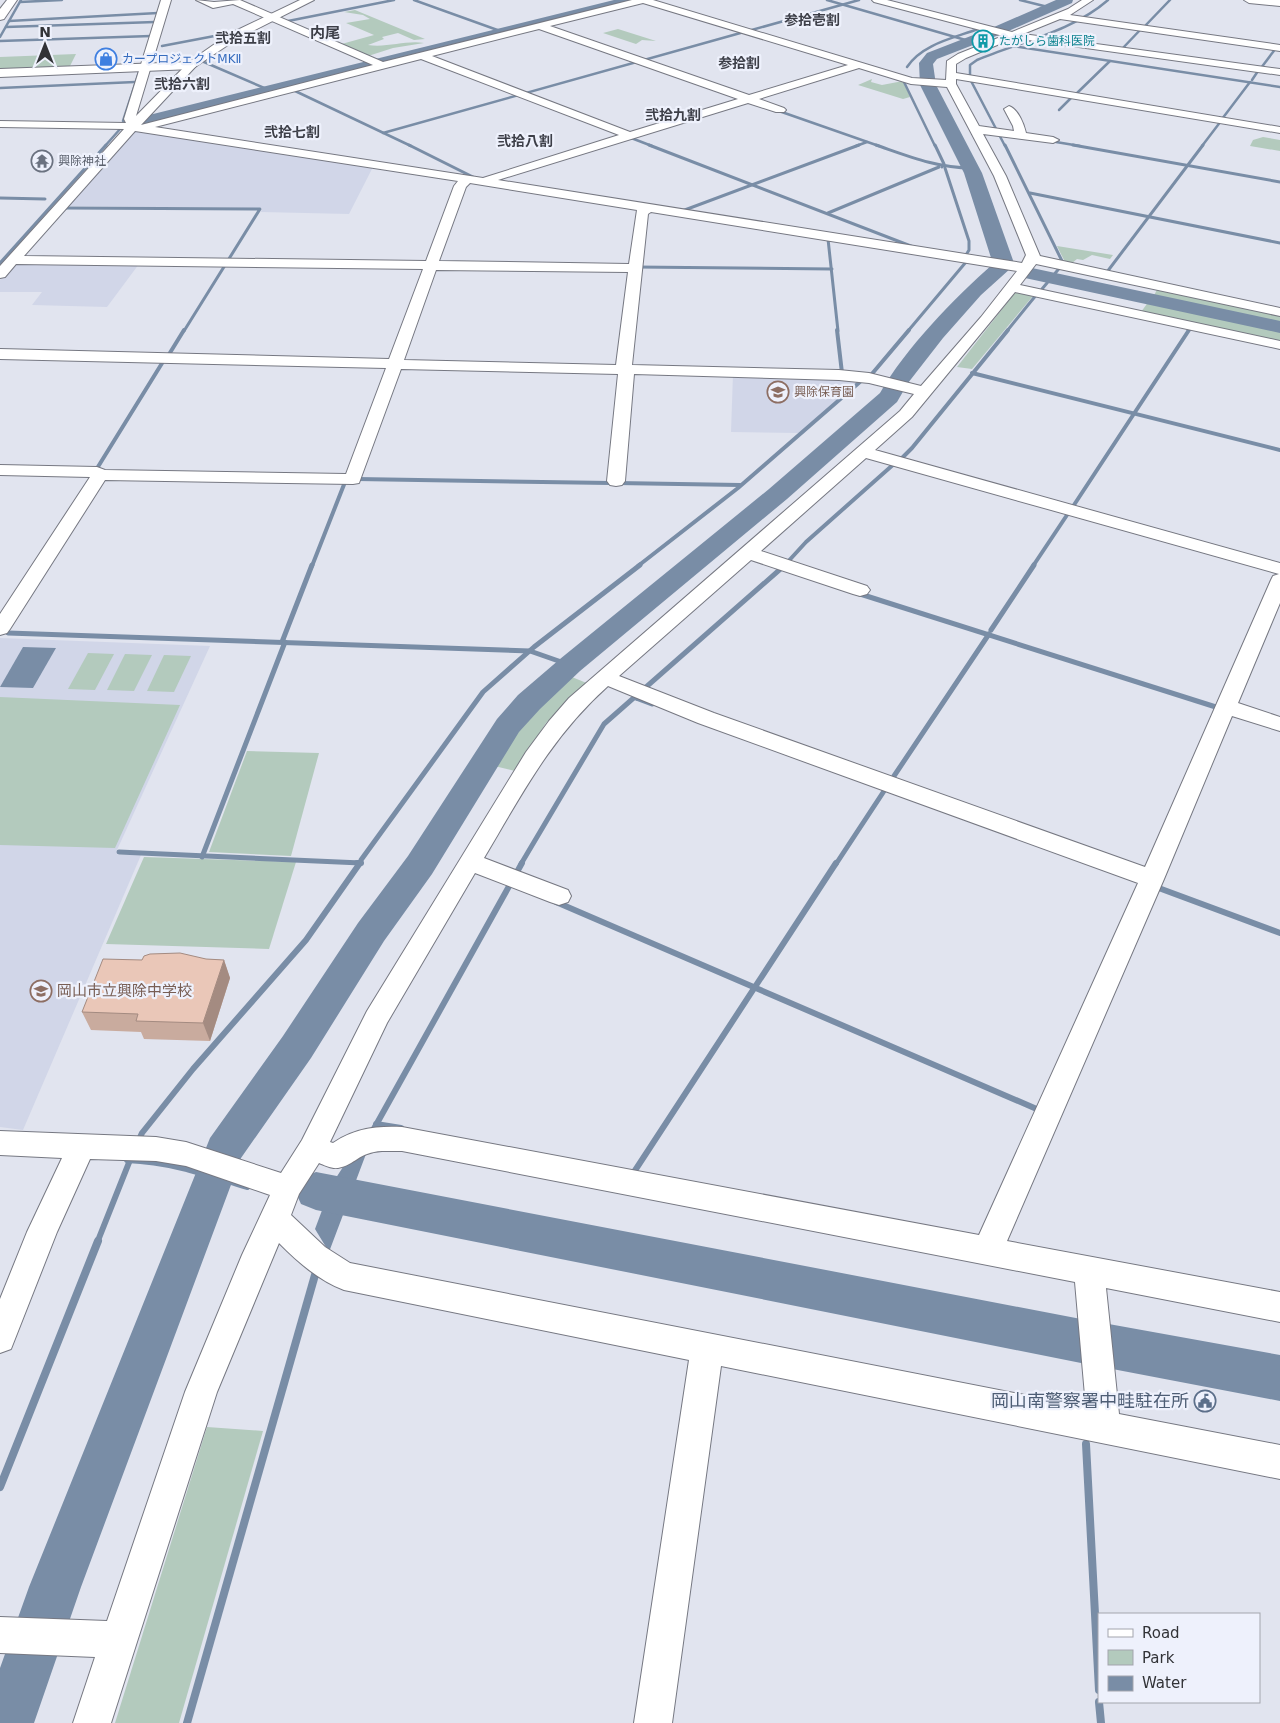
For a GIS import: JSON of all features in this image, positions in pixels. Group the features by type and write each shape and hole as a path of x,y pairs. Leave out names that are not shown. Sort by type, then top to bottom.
{"main road":[{"path":"0,17 12,0"},
{"path":"0,73 192,65 218,46 279,21 309,0"}],"street":[{"path":"133,127 130,118 142,68 166,0"},
{"path":"201,0 213,5 237,4 376,64"},
{"path":"466,42 500,31 614,3 643,0 856,66 928,84 950,79 1280,130"},
{"path":"877,0 1015,42 1131,63"},
{"path":"1015,42 1079,7 1088,0"},
{"path":"1249,0 1280,4"},
{"path":"147,118 539,26 614,3"},
{"path":"220,11 237,4"},
{"path":"1060,16 1280,48"},
{"path":"539,26 780,110"},
{"path":"92,1723 201,1392 257,1254 275,1219 287,1188 312,1149 376,1018 548,734 576,703 865,452 906,414 986,320 1033,255 1000,176 950,79 950,66 953,61 997,35"},
{"path":"1015,42 1032,38 1280,72"},
{"path":"133,127 154,124 376,64 422,56 442,48"},
{"path":"422,56 629,136"},
{"path":"0,274 60,201 192,65"},
{"path":"482,181 856,66"},
{"path":"1010,109 1019,126 1020,134"},
{"path":"0,124 133,127 996,264 1062,265 1280,312"},
{"path":"974,128 1053,140"},
{"path":"0,470 97,472 100,475 353,479 431,266 465,180"},
{"path":"616,481 626,374 624,369 635,267 646,209"},
{"path":"13,260 635,267"},
{"path":"1011,286 1280,345"},
{"path":"0,354 840,375 869,378 925,392"},
{"path":"865,452 1280,569"},
{"path":"0,629 100,475"},
{"path":"748,553 860,590"},
{"path":"991,1243 1152,879 1280,580"},
{"path":"606,678 706,718 1152,879"},
{"path":"1226,706 1280,724"},
{"path":"470,862 559,896"},
{"path":"312,1149 336,1156 366,1140 402,1139 991,1243 1089,1271 1280,1307"},
{"path":"0,1143 78,1155 137,1148 186,1154 287,1188"},
{"path":"0,1338 42,1232 78,1155"},
{"path":"275,1219 320,1261 344,1276 1280,1462"},
{"path":"1089,1271 1104,1426"},
{"path":"653,1723 707,1348"},
{"path":"26,1636 119,1640"}],"shaded area":[{"path":"141,130 373,167 349,214 261,212 262,208 67,206 134,132"},
{"path":"17,261 139,264 107,307 32,305 42,292 0,292 0,280"},
{"path":"733,374 859,380 799,433 731,432"},
{"name":"岡山市立興除中学校","path":"0,638 210,646 117,850 118,855 141,855 23,1130 0,1127"}],"green space":[{"path":"355,10 425,39 414,40 398,33 382,37 384,39 368,45 424,43 393,48 365,57 338,45 374,35 346,23 370,19 363,15 344,12"},
{"path":"618,29 656,41 642,40 636,44 603,33"},
{"path":"76,54 69,68 0,72 0,57"},
{"path":"872,79 871,82 882,85 903,81 910,97 903,99 858,85"},
{"path":"1263,137 1280,140 1280,151 1250,146 1253,140"},
{"path":"1057,246 1113,255 1110,259 1092,255 1083,260 1077,259 1072,263 1065,262"},
{"path":"1158,288 1280,314 1280,325 1153,297"},
{"path":"1017,290 1033,296 972,369 957,367"},
{"path":"1149,301 1280,329 1280,344 1141,312"},
{"path":"88,653 114,654 95,690 68,689"},
{"path":"125,654 152,655 134,691 107,690"},
{"path":"164,655 191,656 174,692 147,691"},
{"path":"567,675 589,684 546,723 515,771 490,765 519,722 534,704"},
{"path":"0,697 180,705 115,848 0,845"},
{"path":"247,751 319,753 291,856 209,852"},
{"path":"144,857 296,862 269,949 106,944"},
{"path":"207,1427 263,1431 179,1723 115,1723"}],"water":[{"path":"23,647 56,648 33,688 0,687"},
{"path":"366,1154 329,1252 315,1229 324,1205 313,1197 317,1185 332,1184 343,1167"}],"building":[{"path":"180,953 206,959 224,960 203,1023 136,1021 138,1014 82,1012 103,959 142,960 144,956 150,954"}],"waterway":[{"path":"9,21 21,0"},
{"path":"20,2 62,0"},
{"path":"283,22 394,0"},
{"path":"414,0 503,32"},
{"path":"143,121 630,0"},
{"path":"827,0 843,5"},
{"path":"843,5 859,0"},
{"path":"1020,0 1052,8"},
{"path":"7,1723 55,1587 224,1150 297,1047 371,932 420,865 508,726 529,702 570,665 778,494 889,397 898,381 936,334 974,291 1001,268 1004,263 973,173 928,85 926,63 932,56 999,30 1067,0"},
{"path":"1015,46 1063,28 1094,11 1108,0"},
{"path":"1144,27 1170,0"},
{"path":"748,31 843,5"},
{"path":"843,5 955,37"},
{"path":"9,21 158,13"},
{"path":"0,37 9,21"},
{"path":"6,27 155,22"},
{"path":"1121,50 1142,28"},
{"path":"955,37 978,29"},
{"path":"383,133 744,32"},
{"path":"162,46 225,34"},
{"path":"0,41 151,36"},
{"path":"907,67 913,59 930,47 955,37"},
{"path":"955,37 969,41"},
{"path":"970,77 970,65 977,60 1015,46"},
{"path":"1015,46 1250,82"},
{"path":"1261,68 1276,48"},
{"path":"1075,95 1110,61"},
{"path":"204,62 269,90"},
{"path":"123,121 140,69"},
{"path":"1252,80 1258,71"},
{"path":"970,79 1005,146"},
{"path":"0,88 135,82"},
{"path":"904,82 935,146"},
{"path":"1222,119 1250,82"},
{"path":"1250,82 1280,87"},
{"path":"293,90 383,133"},
{"path":"1059,110 1073,96"},
{"path":"776,110 879,146"},
{"path":"1202,146 1221,121"},
{"path":"105,146 121,128"},
{"path":"383,133 411,146"},
{"path":"626,136 652,146"},
{"path":"856,146 867,142"},
{"path":"1056,142 1080,146"},
{"path":"0,263 106,145"},
{"path":"649,145 752,185"},
{"path":"752,185 859,145"},
{"path":"876,145 943,166"},
{"path":"935,145 943,166"},
{"path":"1005,145 1063,263"},
{"path":"1073,145 1188,165"},
{"path":"1188,165 1203,145"},
{"path":"411,146 473,177"},
{"path":"1149,217 1188,165"},
{"path":"1188,165 1280,182"},
{"path":"943,166 971,168"},
{"path":"828,213 939,167"},
{"path":"945,168 969,241 969,250 966,255"},
{"path":"682,211 752,185"},
{"path":"752,185 916,248"},
{"path":"1030,193 1149,217"},
{"path":"0,198 45,199"},
{"path":"66,208 260,209 184,331"},
{"path":"1107,272 1149,217"},
{"path":"1149,217 1280,243"},
{"path":"828,239 831,269"},
{"path":"908,331 966,262"},
{"path":"1042,289 1062,265"},
{"path":"636,267 831,269"},
{"path":"831,269 838,331"},
{"path":"1032,274 1280,327"},
{"path":"1007,331 1037,294"},
{"path":"1188,331 1191,327"},
{"path":"168,356 184,330"},
{"path":"837,330 842,373"},
{"path":"871,375 909,330"},
{"path":"973,373 1008,330"},
{"path":"1134,414 1189,330"},
{"path":"96,470 164,360"},
{"path":"900,460 973,373"},
{"path":"973,373 1134,414"},
{"path":"638,566 738,488 861,381"},
{"path":"1072,508 1134,414"},
{"path":"1134,414 1280,450"},
{"path":"785,565 806,542 895,463"},
{"path":"357,479 610,483 610,478"},
{"path":"312,566 345,482"},
{"path":"617,483 740,485"},
{"path":"1033,566 1069,512"},
{"path":"282,642 312,565"},
{"path":"529,651 640,565"},
{"path":"521,864 604,724 785,565"},
{"path":"991,630 1034,565"},
{"path":"857,593 988,635"},
{"path":"8,633 285,643"},
{"path":"894,776 988,635"},
{"path":"988,635 1219,708"},
{"path":"202,856 285,643"},
{"path":"285,643 529,651"},
{"path":"360,863 483,692 529,651"},
{"path":"529,651 570,665"},
{"path":"636,698 652,704"},
{"path":"836,864 886,788"},
{"path":"119,852 202,856"},
{"path":"202,856 360,863"},
{"path":"138,1142 142,1133 193,1069 306,940 360,863"},
{"path":"377,1124 522,863"},
{"path":"755,988 836,863"},
{"path":"1156,887 1280,933"},
{"path":"556,902 755,988"},
{"path":"634,1172 755,988"},
{"path":"755,988 1039,1110 1037,1114"},
{"path":"371,1134 377,1124"},
{"path":"377,1124 401,1128"},
{"path":"130,1160 132,1155"},
{"path":"97,1243 130,1160"},
{"path":"130,1160 174,1166 247,1187"},
{"path":"316,1191 1081,1341 1280,1378"},
{"path":"0,1487 98,1241"},
{"path":"187,1723 317,1268"},
{"path":"1086,1444 1098,1671"},
{"path":"1099,1703 1101,1723"}],"place":[{"name":"たがしら歯科医院","path":"983,41"},
{"name":"カープロジェクトMKⅡ","path":"106,59"},
{"name":"興除神社","path":"42,161"},
{"name":"興除保育園","path":"778,392"},
{"name":"岡山市立興除中学校","path":"41,991"},
{"name":"岡山南警察署中畦駐在所","path":"1205,1401"}],"district":[{"name":"参拾壱割","path":"812,20"},
{"name":"内尾","path":"325,33"},
{"name":"弐拾五割","path":"243,38"},
{"name":"参拾割","path":"739,63"},
{"name":"弐拾六割","path":"182,84"},
{"name":"弐拾九割","path":"673,115"},
{"name":"弐拾七割","path":"292,132"},
{"name":"弐拾八割","path":"525,141"}]}
